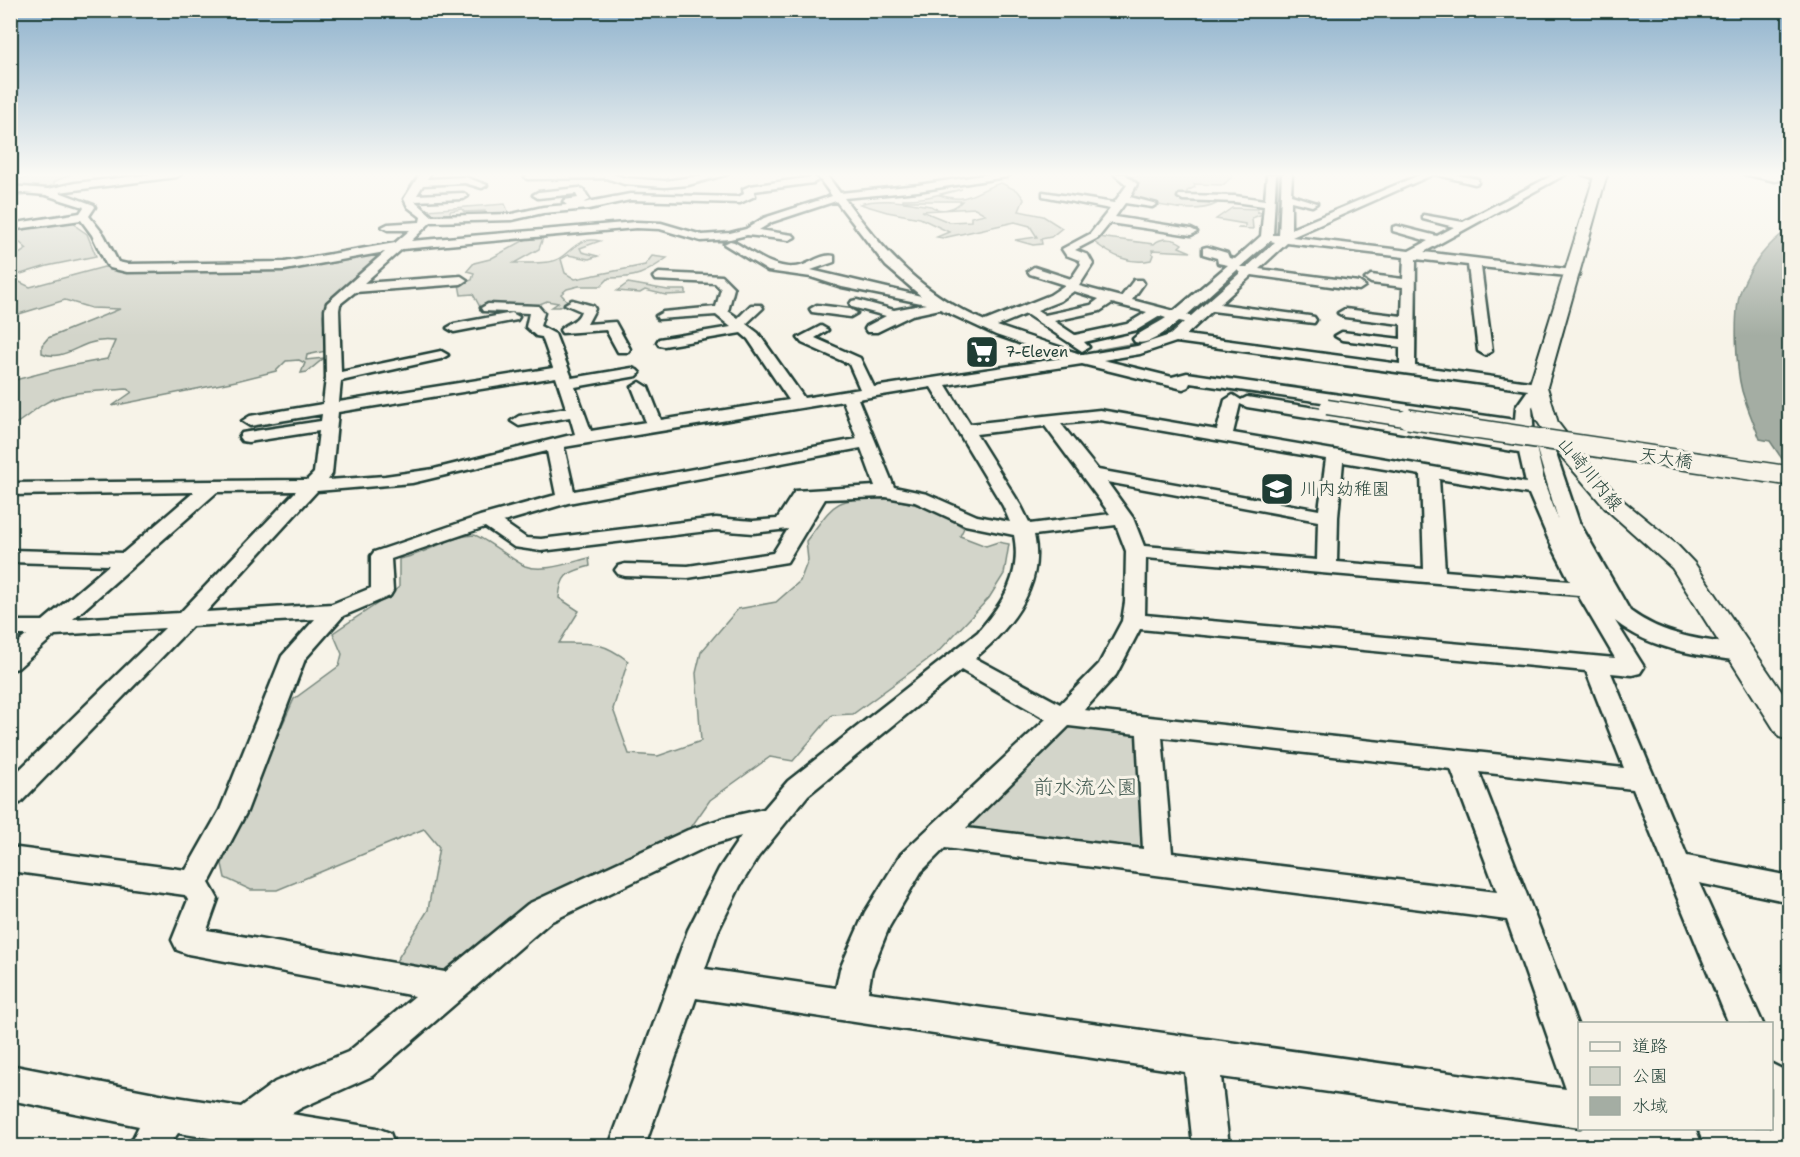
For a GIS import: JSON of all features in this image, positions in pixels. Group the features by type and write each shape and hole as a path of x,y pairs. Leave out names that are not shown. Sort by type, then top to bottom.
{"main road":[{"path":"1538,387 1586,228"},
{"name":"山崎川内線","path":"1538,387 1540,402 1548,422 1585,472 1619,510 1662,544 1682,564 1790,729"}],"street":[{"path":"93,228 110,261 114,265 128,268 285,266 399,246 605,228"},
{"path":"10,796 186,620 322,474 334,370 332,310 334,303 419,228"},
{"path":"537,233 548,228"},
{"path":"670,228 693,237 725,240 772,268 813,274 842,283 944,304"},
{"path":"706,250 754,228"},
{"path":"863,228 901,275 944,304 985,326 1082,351 1171,382 1327,406 1535,444"},
{"path":"985,326 1077,287 1087,264 1084,258 1068,249 1094,236 1101,228"},
{"path":"1165,228 1191,232"},
{"path":"10,489 103,486 312,487 402,479 448,471 585,437 936,382 1143,338 1155,333 1268,237 1269,228"},
{"path":"1285,228 1285,238"},
{"path":"1027,309 1082,351 1140,350 1175,338 1251,272 1285,238 1307,228"},
{"path":"1410,255 1460,228"},
{"path":"1397,229 1438,240"},
{"path":"747,232 789,237"},
{"path":"1268,237 1573,274"},
{"path":"1207,251 1222,256 1222,260 1251,272 1359,286"},
{"path":"1407,370 1410,255"},
{"path":"794,272 830,259"},
{"path":"1474,262 1485,351"},
{"path":"1034,271 1124,302 1177,316 1283,328"},
{"path":"797,289 797,280 813,274"},
{"path":"670,278 725,283 732,320"},
{"path":"1371,279 1410,284"},
{"path":"351,288 461,280"},
{"path":"1124,302 1138,282"},
{"path":"1221,297 1279,305"},
{"path":"1055,298 1143,321"},
{"path":"1042,320 1095,308 1107,300"},
{"path":"569,330 578,327 588,312 588,309 572,304"},
{"path":"817,309 854,309 894,314 924,310 944,304"},
{"path":"872,329 897,316 928,313 944,304"},
{"path":"1368,305 1409,315"},
{"path":"1209,307 1309,320"},
{"path":"488,308 533,309 537,313"},
{"path":"664,342 749,316 756,308"},
{"path":"1082,351 1159,311"},
{"path":"537,313 533,320 533,327 541,333 610,325 623,349"},
{"path":"454,328 537,313"},
{"path":"1345,313 1409,315"},
{"path":"663,316 732,320 753,336 800,405"},
{"path":"699,324 732,320"},
{"path":"821,330 805,338 855,361 869,393"},
{"path":"548,334 585,437"},
{"path":"1342,336 1408,344"},
{"path":"1175,338 1538,387 1524,406 1523,426 1535,444 1569,522 1615,606 1630,623 1654,637 1682,644 1741,653"},
{"path":"334,370 401,350"},
{"path":"334,370 441,355"},
{"path":"249,429 564,378 636,380 655,425"},
{"path":"1171,382 1187,378 1523,426"},
{"path":"627,1146 703,930 729,878 771,819 798,788 986,637 998,624 1020,591 1026,570 1027,550 1023,531 1012,506 936,382"},
{"path":"1171,382 1177,389 1233,400 1535,444"},
{"path":"849,396 886,491"},
{"path":"1224,436 1233,400"},
{"path":"519,421 576,411"},
{"path":"965,430 1100,415 1537,490"},
{"path":"849,1005 856,969 876,921 911,863 1063,717 1108,669 1133,621 1136,602 1136,551 1123,518 1049,420"},
{"path":"10,628 47,628 335,611 382,591 381,555 416,546 487,520 566,498 867,442"},
{"path":"554,443 566,498"},
{"path":"1133,621 1632,667 1550,522 1537,490 1535,444"},
{"name":"天大橋","path":"1535,444 1790,476"},
{"path":"1328,567 1328,517 1335,457"},
{"path":"1430,472 1435,576"},
{"path":"1092,474 1328,517"},
{"path":"10,662 212,486"},
{"path":"487,520 521,543 540,545 716,524 753,526 783,524 802,495 886,491 920,498 972,521 1023,531 1123,518"},
{"path":"625,570 688,572 780,558 819,494"},
{"path":"1136,551 1586,589"},
{"path":"10,556 128,559"},
{"path":"194,884 233,811 294,656 335,611"},
{"path":"958,658 1063,717 1641,780"},
{"path":"1595,663 1677,866 1746,1022"},
{"path":"1149,727 1158,863"},
{"path":"1461,761 1518,908 1578,1074"},
{"path":"247,1125 288,1095 360,1064 539,913 698,838 723,829 771,819"},
{"path":"941,836 1518,908"},
{"path":"10,860 194,884"},
{"path":"1677,866 1790,889"},
{"path":"194,884 202,899 188,940 452,988"},
{"path":"684,981 1578,1110"},
{"path":"1201,1057 1211,1146"},
{"path":"10,1082 170,1114 377,1146"},
{"path":"1773,1084 1790,1123"},
{"path":"147,1146 170,1114"},
{"path":"1729,1130 1790,1139"}],"green space":[{"path":"27,228 78,228 87,234 96,256 47,266 11,277 11,259 27,249 11,235 10,231"},
{"path":"941,228 988,228 943,238 937,237 949,232"},
{"path":"1031,228 1062,228 1051,237 1041,239 1042,244 1033,245 1015,240 1037,237"},
{"path":"544,235 539,249 514,263 553,261 578,244 591,240 600,241 580,248 582,252 598,256 589,259 568,255 561,259 565,273 575,279 645,265 652,256 667,258 640,274 609,278 601,286 579,286 567,289 561,294 569,303 559,307 552,307 558,303 547,301 535,306 480,307 473,294 461,295 459,284 472,280 474,273 467,271 474,263 490,259 532,236"},
{"path":"1098,237 1154,244 1164,239 1171,240 1179,242 1182,244 1179,247 1191,252 1152,250 1151,260 1128,260 1114,255 1094,242"},
{"path":"385,251 387,254 326,304 323,315 326,351 307,355 306,360 324,358 307,372 301,373 305,363 299,360 286,361 276,371 112,406 132,392 127,389 72,394 51,400 11,426 11,381 107,359 115,341 93,342 54,356 42,353 42,345 48,338 120,309 91,308 65,300 19,314 11,320 11,278 30,287 104,267 152,272 288,269"},
{"path":"628,283 668,290 686,290 686,294 666,295 645,290 640,293 617,291"},
{"path":"879,497 913,504 944,515 964,528 960,536 986,546 998,542 1009,544 1004,574 989,598 938,652 853,714 832,715 793,761 770,757 710,800 685,836 532,902 449,973 395,963 428,910 439,847 424,829 277,890 251,890 225,878 222,864 244,809 294,699 339,666 342,654 333,633 399,587 399,559 464,536 474,535 532,568 557,566 589,558 590,566 567,575 562,583 559,598 579,611 559,643 595,644 619,654 628,661 613,709 629,754 658,756 701,741 696,673 701,652 738,609 776,602 800,581 808,560 806,541 835,506 851,500"},
{"name":"前水流公園","path":"1073,724 1131,731 1143,738 1146,848 1139,853 971,832 965,822 1063,727"}],"water":[{"path":"1789,229 1789,469 1770,441 1760,439 1748,410 1740,381 1736,326 1738,300 1749,272 1767,248"}],"waterway":[{"path":"1227,281 1272,242 1278,228"},
{"path":"1098,351 1143,343 1166,334 1229,279"}],"place":[{"name":"7-Eleven","path":"982,352"},
{"name":"川内幼稚園","path":"1277,489"}]}
